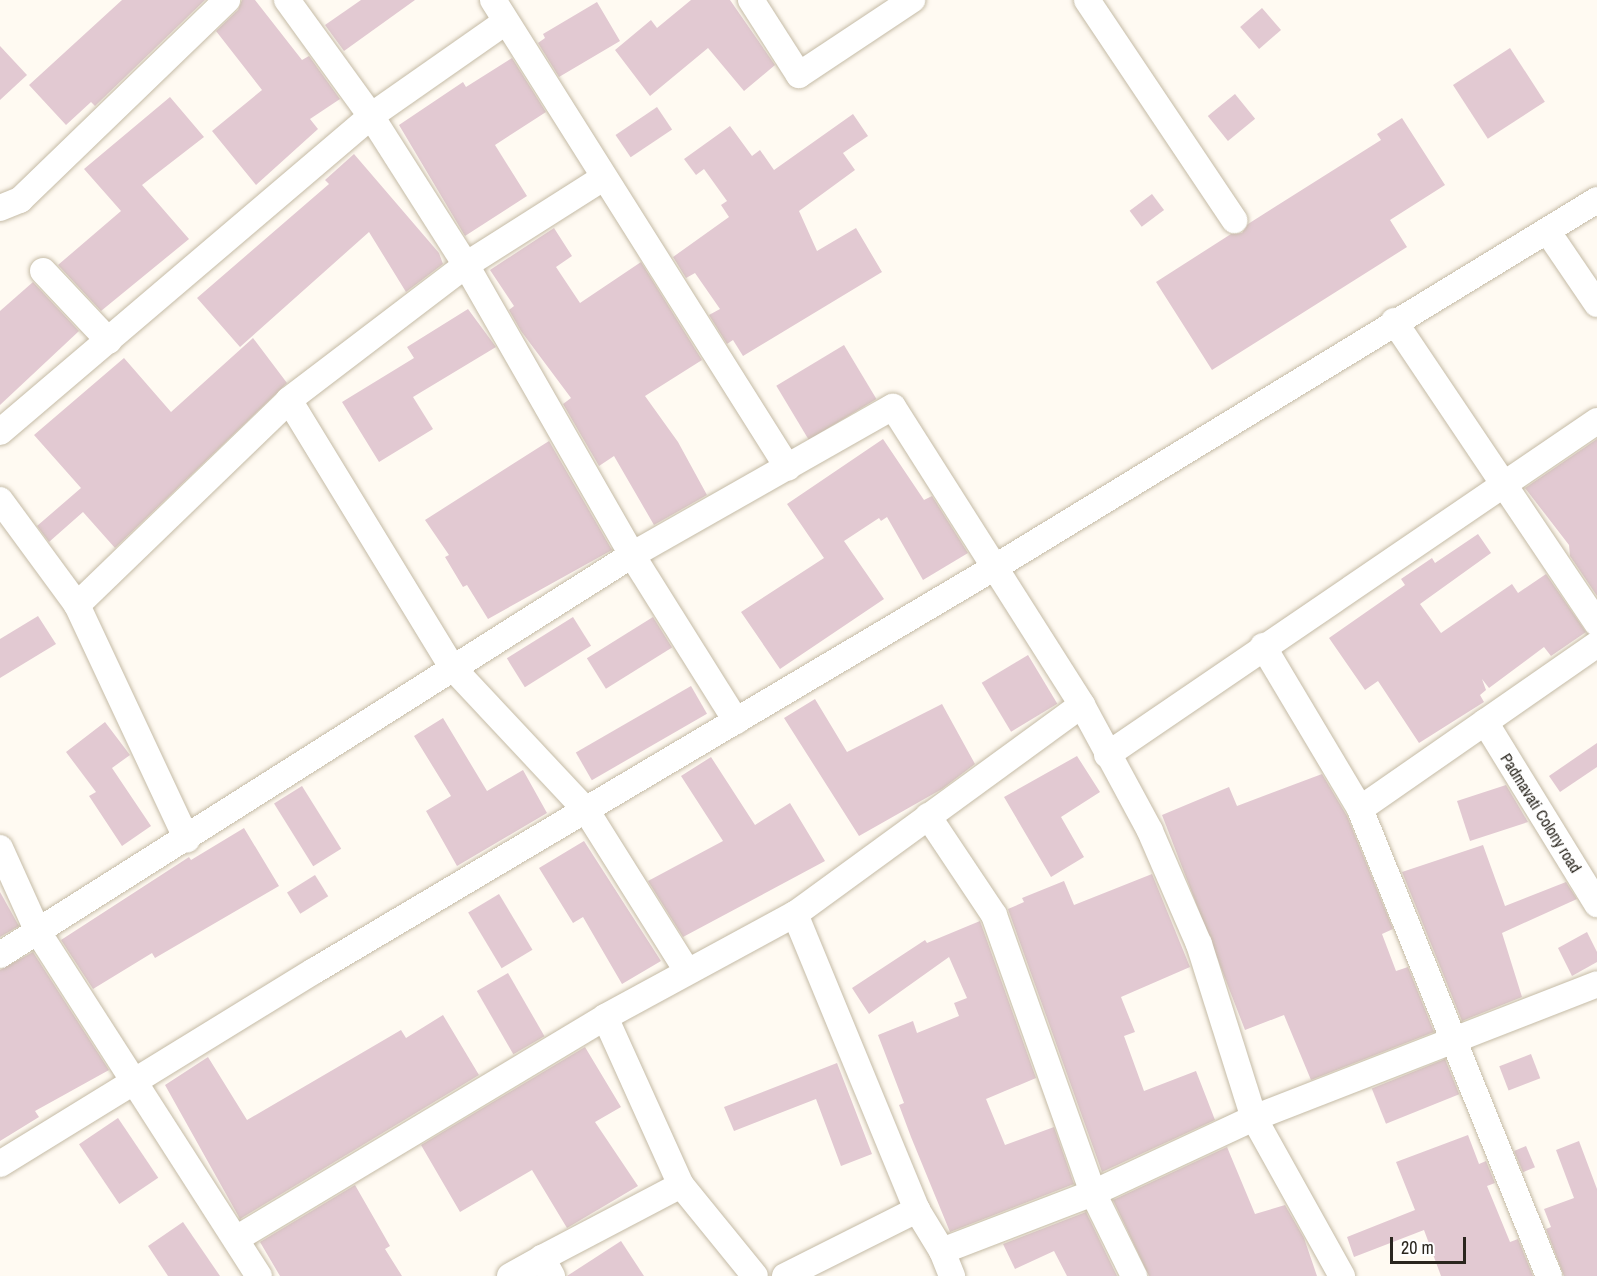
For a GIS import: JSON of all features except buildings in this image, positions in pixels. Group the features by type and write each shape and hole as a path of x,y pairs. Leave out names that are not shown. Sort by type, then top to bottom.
{"street":[{"path":"0,208 20,200 227,0"},
{"path":"287,0 371,116 466,265 632,555 736,721"},
{"path":"493,0 603,178 788,468"},
{"path":"751,0 799,75 912,0"},
{"path":"1087,0 1234,220"},
{"path":"0,432 110,341 371,116 506,22"},
{"path":"77,605 289,400 466,265 603,178"},
{"path":"0,1164 135,1079 997,566 1394,321 1548,232 1597,200"},
{"path":"1548,232 1597,304"},
{"path":"43,271 110,341"},
{"path":"1394,321 1502,485 1597,623"},
{"path":"289,400 452,667 586,810 687,971"},
{"path":"0,954 187,840 452,667 632,555 893,407 997,566 1082,705 1154,839 1183,904 1254,1118 1342,1276"},
{"path":"1107,755 1263,646 1597,422"},
{"path":"0,500 77,605 187,840"},
{"path":"1360,809 1597,644"},
{"path":"1263,646 1360,809 1451,1041 1549,1276"},
{"path":"236,1239 605,1017 795,914 1082,705"},
{"name":"Padmavati Colony road","path":"1485,722 1597,904"},
{"path":"928,816 994,915 1094,1193 1134,1276"},
{"path":"0,848 38,932 135,1079 259,1276"},
{"path":"795,914 917,1210 942,1251 952,1276"},
{"path":"942,1251 1094,1193 1254,1118 1597,984"},
{"path":"605,1017 681,1185 755,1276"},
{"path":"510,1276 547,1267 681,1185"},
{"path":"785,1276 917,1210"}]}
